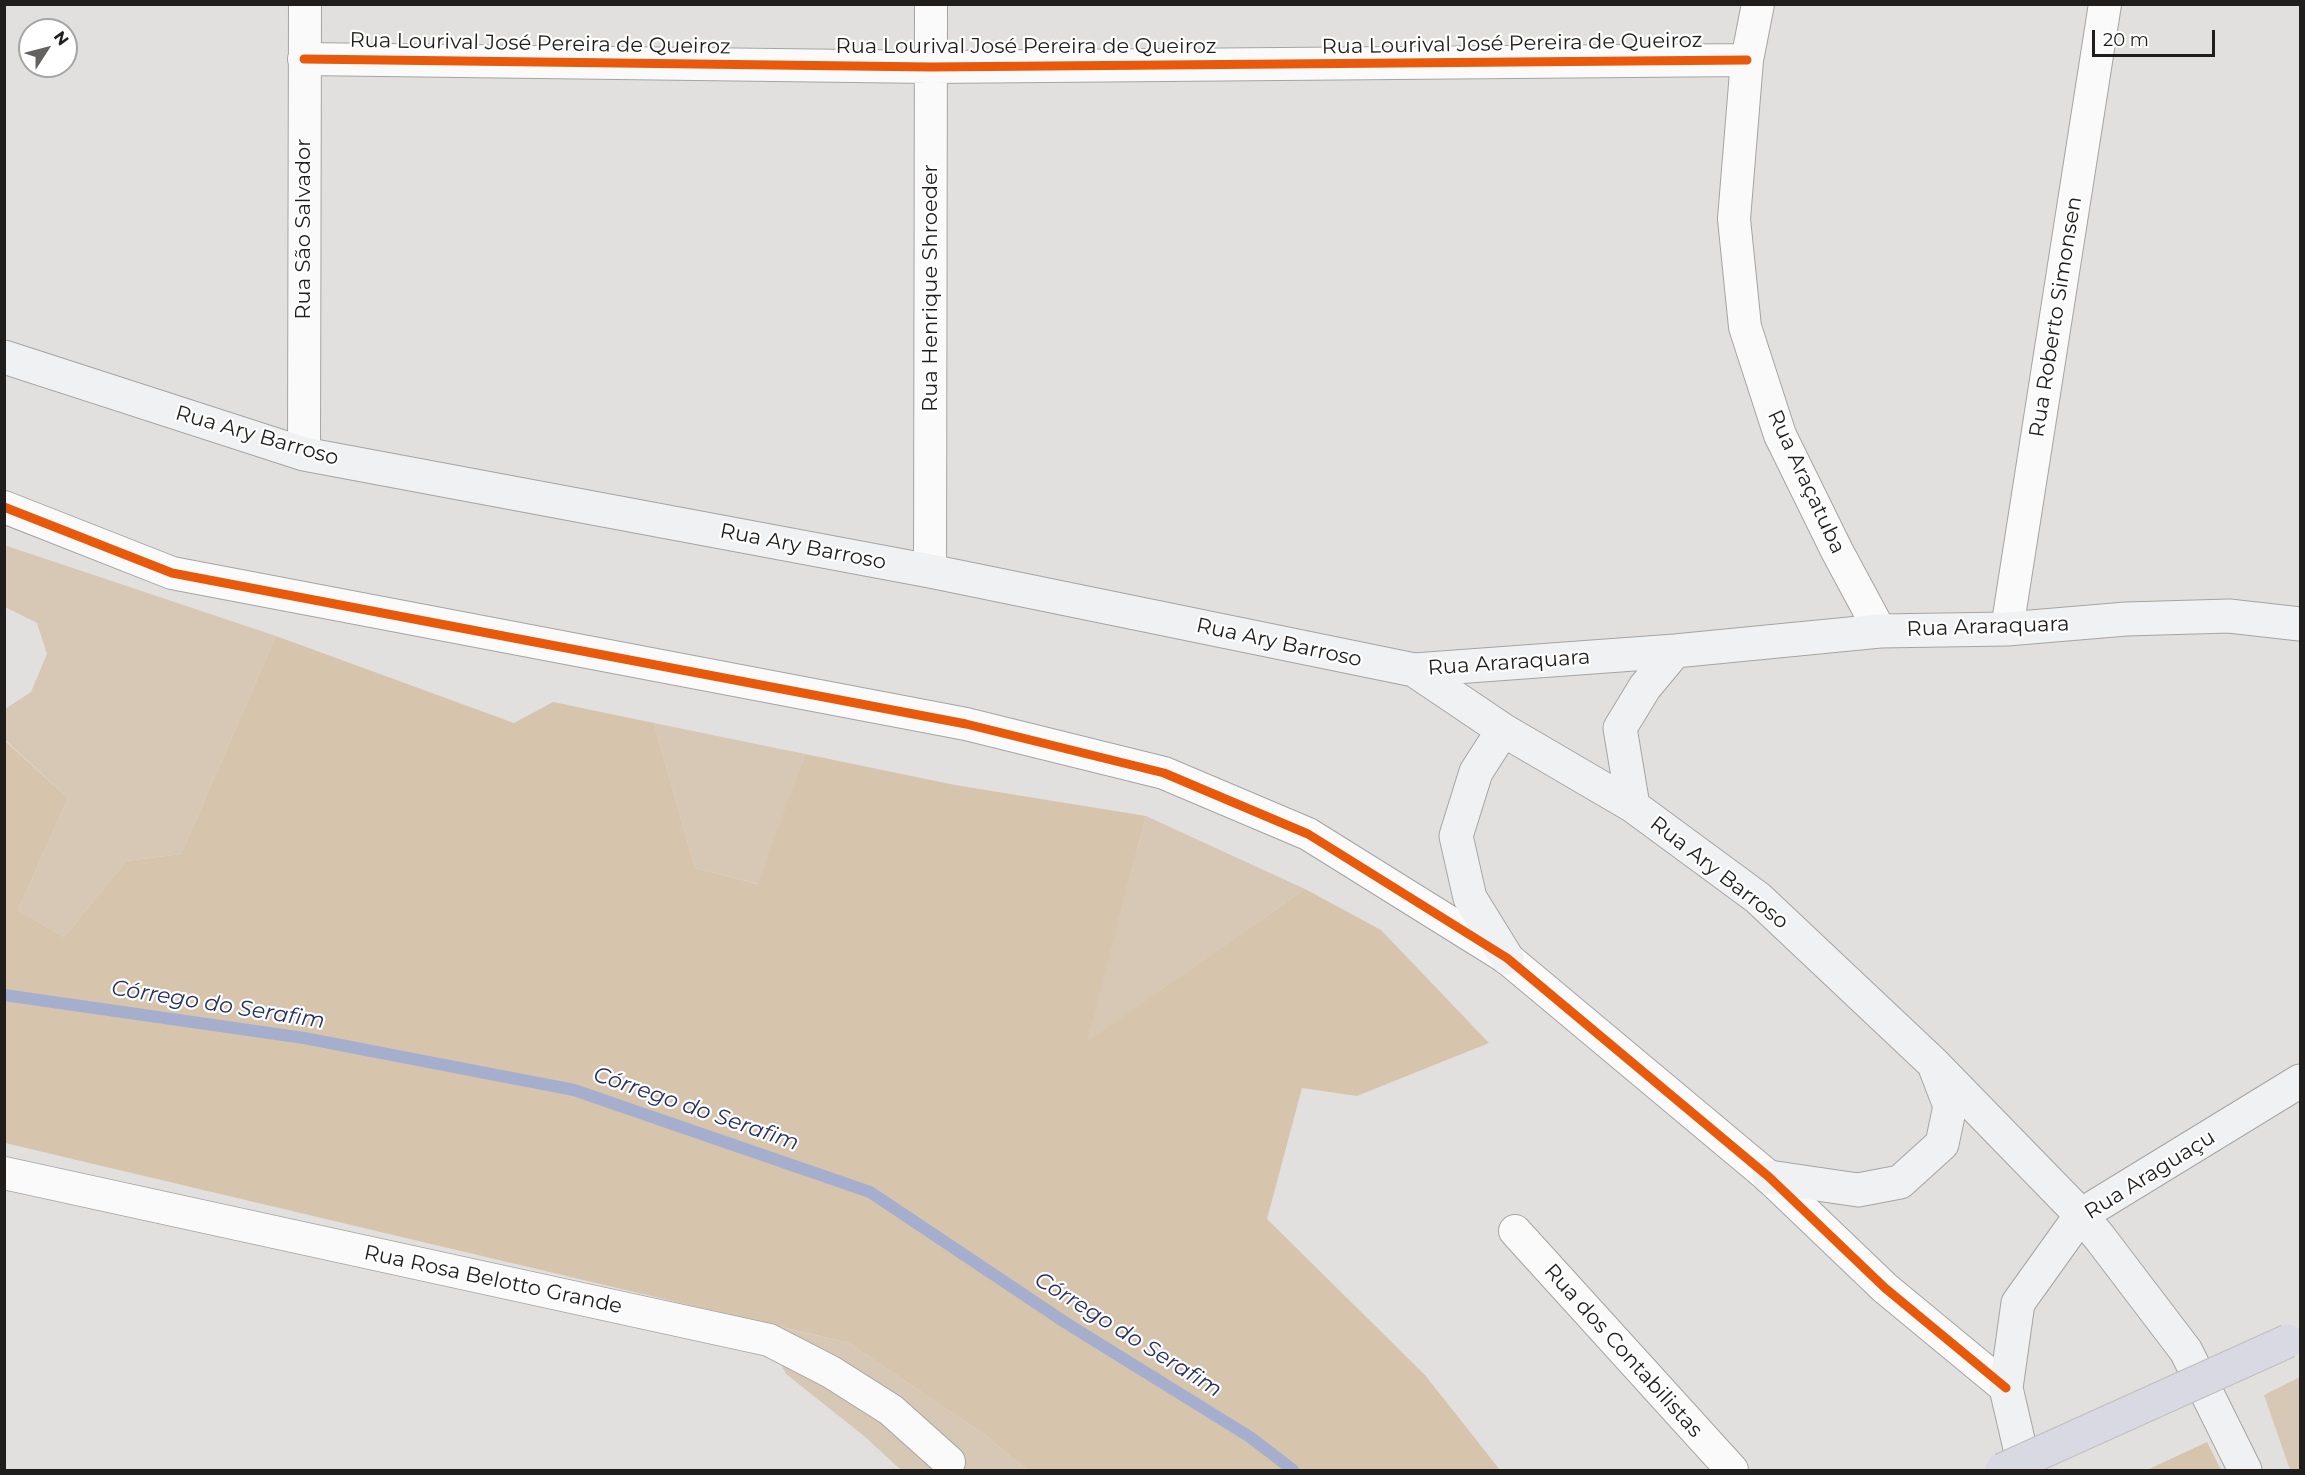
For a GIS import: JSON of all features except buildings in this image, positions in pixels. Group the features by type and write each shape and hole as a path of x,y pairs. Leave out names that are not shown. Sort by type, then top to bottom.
{"highway":[{"path":"2002,1470 2288,1341"}],"main road":[{"name":"Rua Ary Barroso","path":"4,357 304,454 930,571 1414,670 1503,730 1633,806 1758,898 1933,1063 2082,1215 2186,1351 2245,1470"},
{"name":"Rua Araraquara","path":"1414,670 1675,651 1880,631 2007,629 2126,620 2229,616 2301,624"},
{"path":"1633,806 1620,728 1645,687 1675,651"},
{"path":"1503,730 1476,772 1456,836 1470,898 1508,958"},
{"path":"1769,1177 1858,1190 1900,1182 1942,1143 1950,1106 1933,1063"},
{"name":"Rua Araguaçu","path":"2025,1470 2006,1388 2018,1303 2082,1215 2301,1081"}],"street":[{"name":"Rua São Salvador","path":"304,4 304,454"},
{"name":"Rua Henrique Shroeder","path":"930,571 931,4"},
{"name":"Rua Araçatuba","path":"1758,4 1747,60 1734,219 1746,327 1780,435 1837,551 1880,631"},
{"name":"Rua Roberto Simonsen","path":"2007,629 2105,4"},
{"name":"Rua Lourival José Pereira de Queiroz","path":"304,59 932,68 1747,60"},
{"path":"4,507 172,573 966,724 1164,773 1308,834 1508,958 1769,1177 1885,1287 2006,1388"},
{"name":"Rua Rosa Belotto Grande","path":"5,1175 769,1340 831,1371 891,1410 949,1462"},
{"name":"Rua dos Contabilistas","path":"1515,1231 1732,1470"}],"shaded area":[{"path":"4,545 276,636 181,854 126,861 64,937 18,910 68,798 5,740 5,709 31,692 47,654 37,623 5,607"},
{"path":"276,636 514,723 553,702 654,723 695,868 758,884 805,754 955,785 1146,816 1087,1041 1305,889 1381,930 1489,1043 1357,1096 1302,1088 1267,1219 1425,1375 1500,1470 1027,1470 985,1435 849,1343 5,1143 4,740 68,798 18,910 64,937 126,861 181,854"},
{"path":"654,723 805,754 759,884 695,868"},
{"path":"1146,816 1305,889 1086,1042"},
{"path":"759,1322 849,1343 985,1435 1027,1470 901,1470 864,1436 786,1374"},
{"path":"2300,1377 2300,1470 2290,1470 2264,1395"},
{"path":"2207,1442 2221,1470 2147,1470"}],"waterway":[{"name":"Córrego do Serafim","path":"4,995 304,1038 574,1090 870,1192 1066,1323 1250,1437 1293,1470"}],"cycle path":[{"path":"304,59 931,67 1747,60"},
{"path":"4,507 172,573 966,724 1164,773 1308,834 1507,958 1769,1177 1885,1288 2006,1388"}]}
